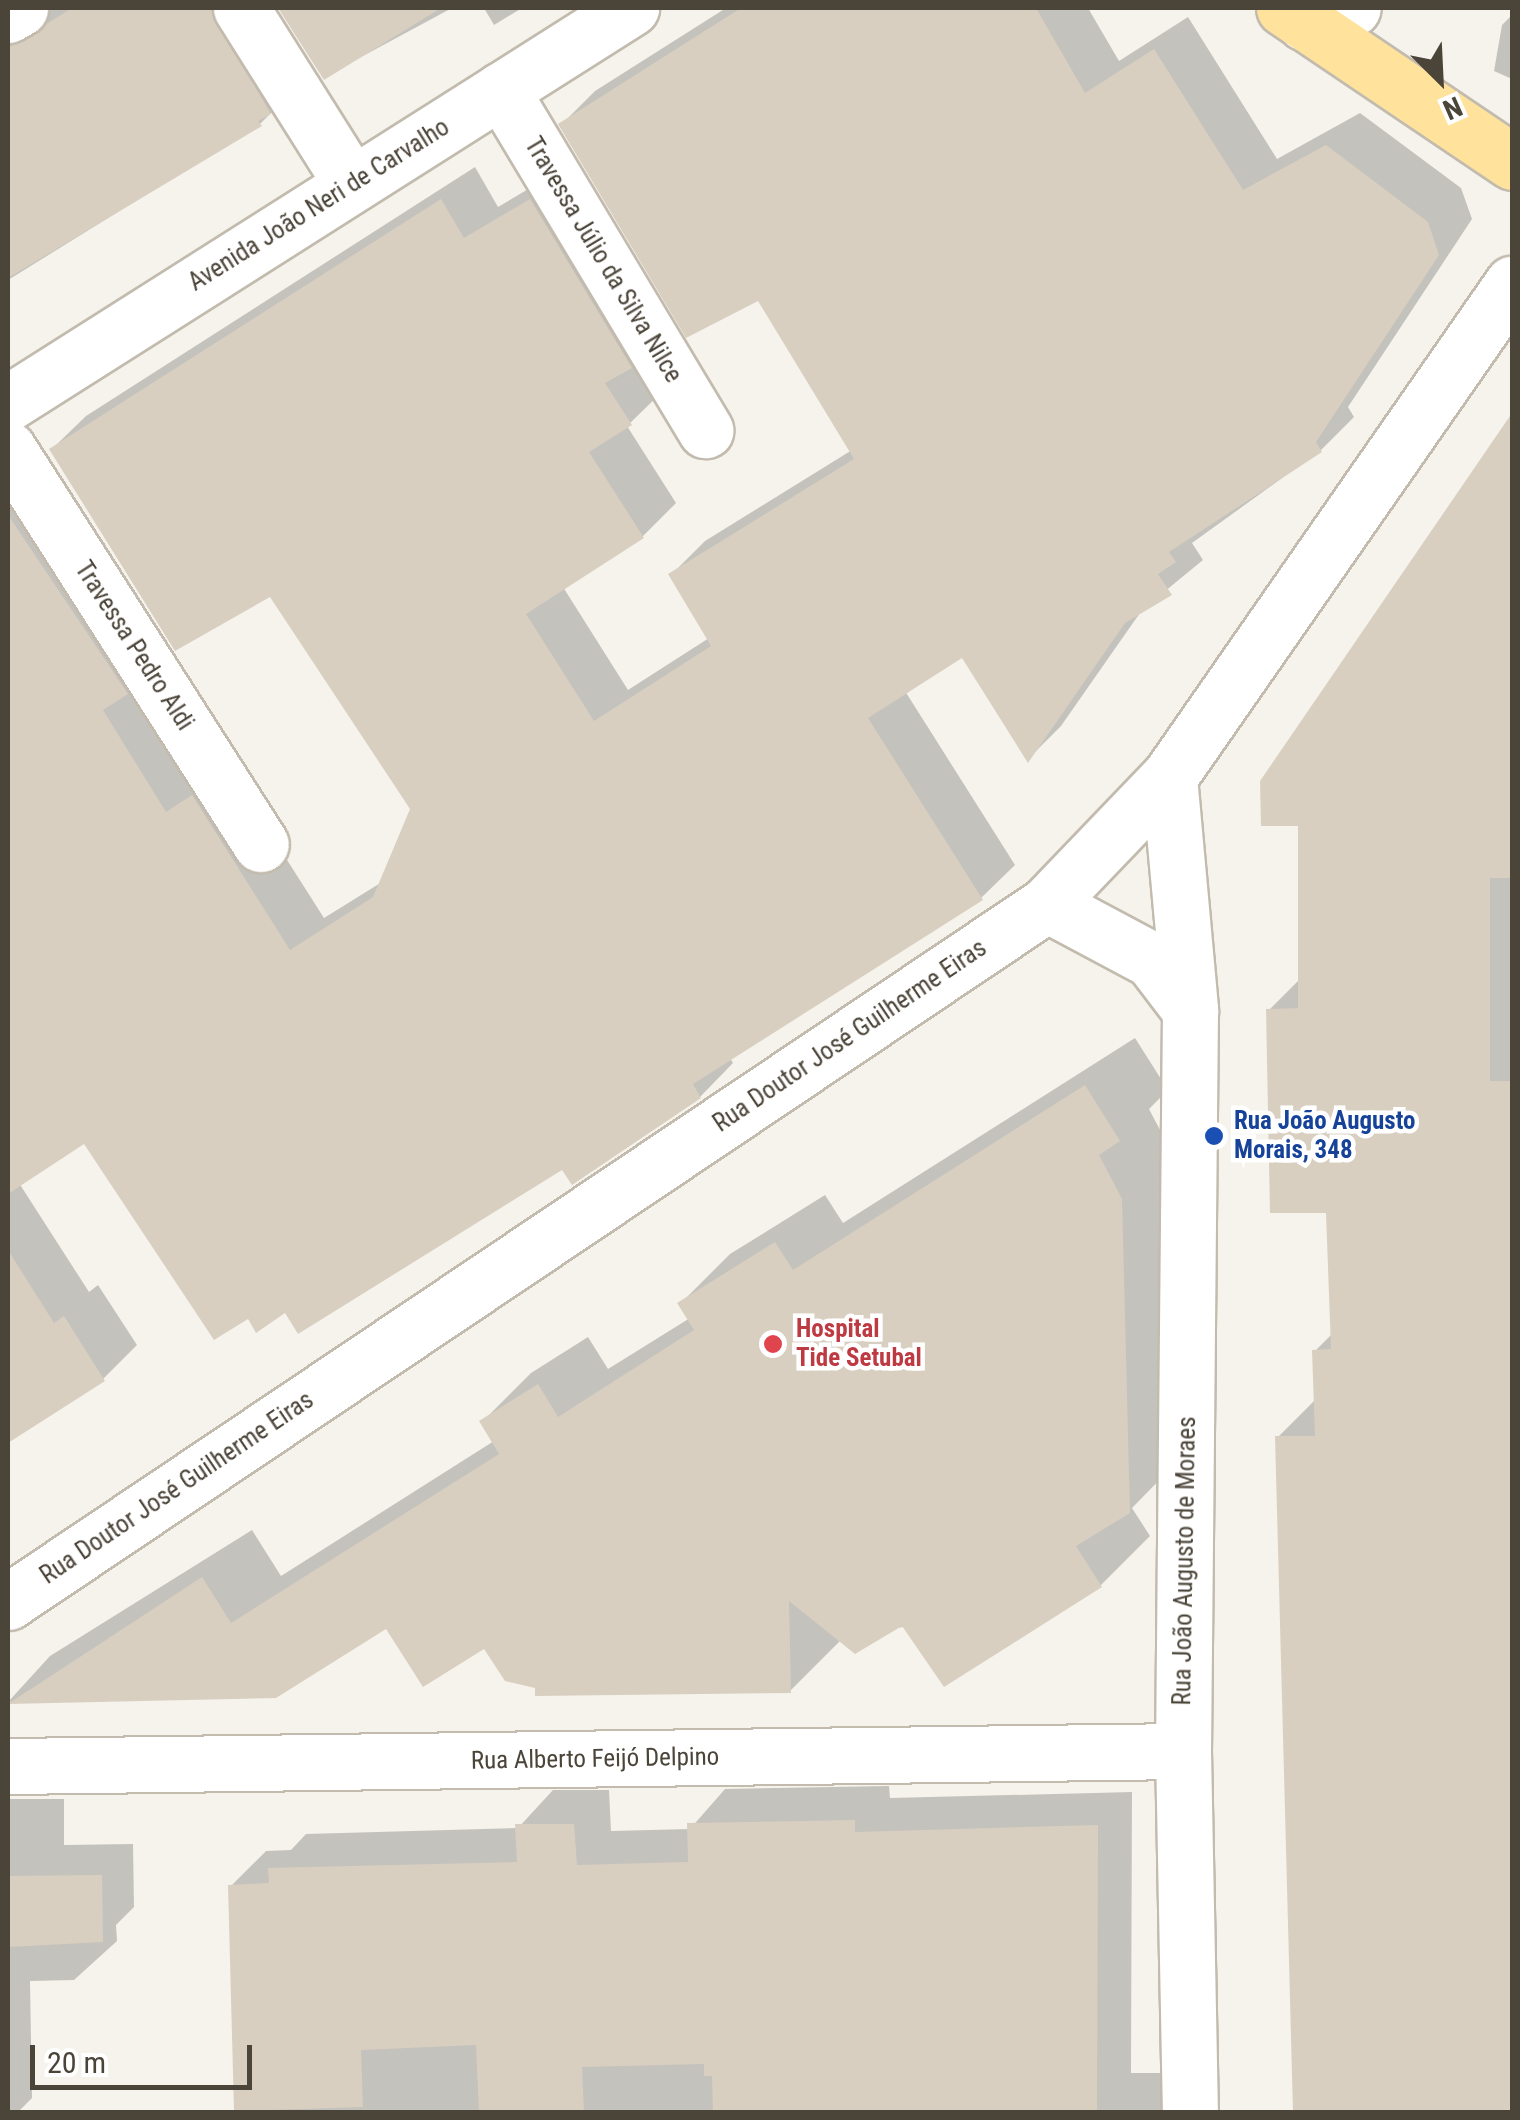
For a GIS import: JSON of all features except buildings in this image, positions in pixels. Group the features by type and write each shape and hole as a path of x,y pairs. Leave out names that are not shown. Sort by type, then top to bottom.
{"main road":[{"path":"1314,13 1512,162"}],"street":[{"path":"8,15 20,8"},
{"path":"240,8 352,184"},
{"name":"Avenida João Neri de Carvalho","path":"8,402 631,8"},
{"name":"Travessa Júlio da Silva Nilce","path":"502,90 705,430"},
{"name":"Rua Doutor José Guilherme Eiras","path":"8,1602 1047,904 1169,777 1512,284"},
{"name":"Travessa Pedro Aldi","path":"8,449 261,844"},
{"name":"Rua João Augusto de Moraes","path":"1169,777 1190,1010 1183,1751 1190,2112"},
{"path":"1047,904 1152,960 1190,1010"},
{"name":"Rua Alberto Feijó Delpino","path":"8,1766 1183,1751"}],"place":[{"name":"Rua João Augusto Morais, 348","path":"1214,1136"},
{"name":"Hospital Tide Setubal","path":"773,1344"}]}
